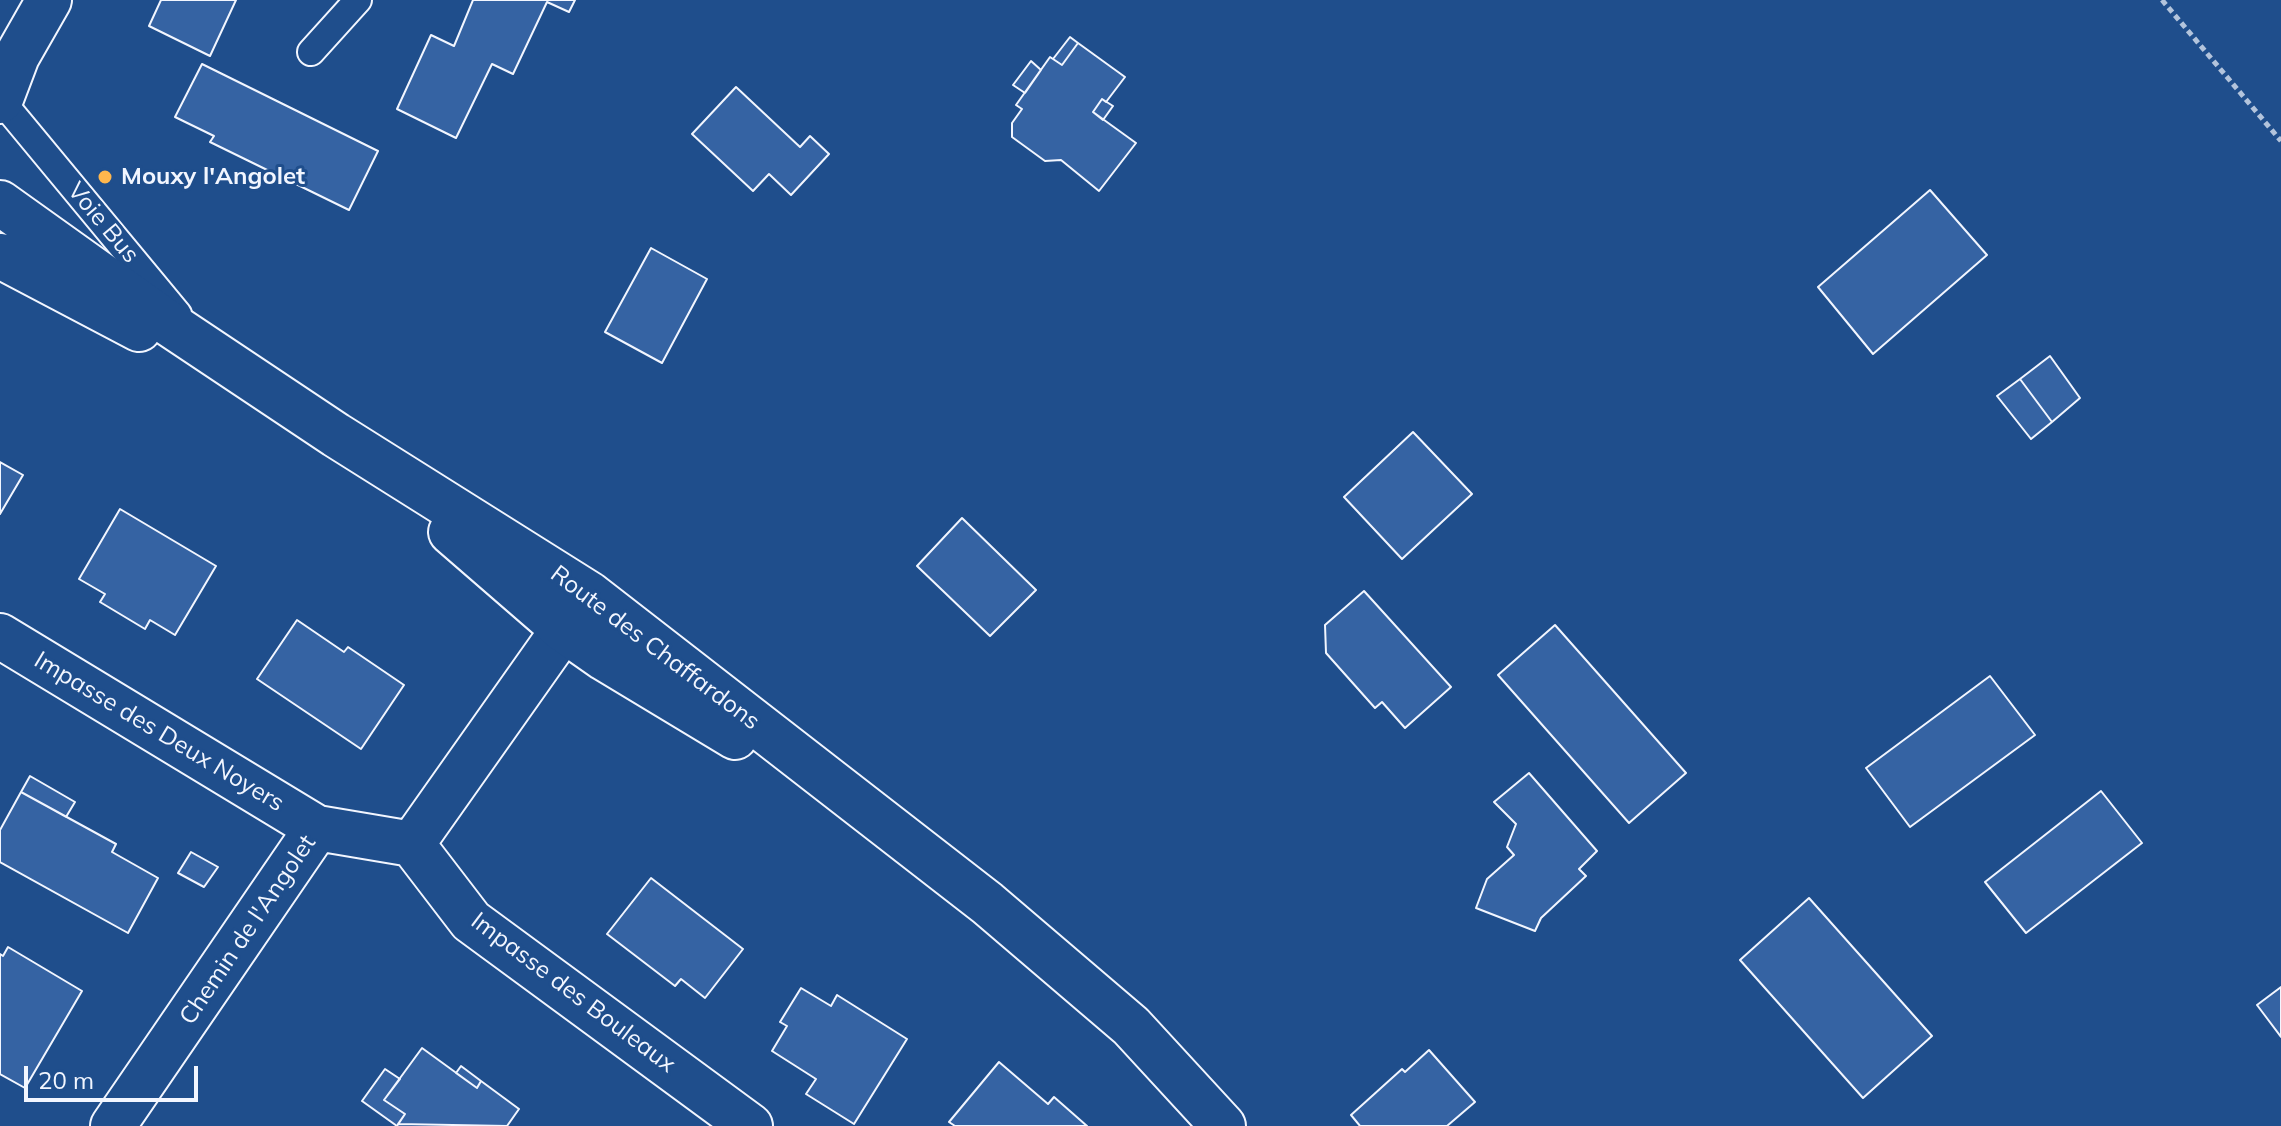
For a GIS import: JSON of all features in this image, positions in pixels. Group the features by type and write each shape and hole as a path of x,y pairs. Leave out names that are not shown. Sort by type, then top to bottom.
{"main road":[{"path":"0,100 8,65 49,0"},
{"name":"Route des Chaffardons","path":"0,203 336,435 589,594 987,903 1131,1026 1223,1126"},
{"path":"0,256 295,406"},
{"path":"336,435 564,630 604,658 911,845"},
{"path":"412,844 589,594"},
{"name":"Impasse des Deux Noyers","path":"0,636 317,828"},
{"name":"Chemin de l'Angolet","path":"113,1126 317,828 412,844"},
{"name":"Impasse des Bouleaux","path":"412,844 471,921 750,1126"}],"lane":[{"path":"311,52 358,0"},
{"name":"Voie Bus","path":"0,100 206,348"}],"path":[{"path":"2162,0 2281,141"}],"building":[{"path":"161,0 236,0 210,56 149,26"},
{"path":"473,0 575,0 569,12 547,2 513,74 492,64 456,138 397,109 431,35 454,46"},
{"path":"1070,37 1078,43 1062,65 1053,59"},
{"path":"1078,43 1125,77 1106,102 1102,99 1093,112 1136,143 1099,191 1061,160 1045,161 1012,137 1012,123 1022,109 1016,105 1050,57 1062,65"},
{"path":"1031,61 1041,70 1025,93 1013,85"},
{"path":"202,64 378,151 349,210 210,142 214,136 175,117"},
{"path":"736,87 800,147 810,136 829,154 791,195 769,174 753,191 692,134"},
{"path":"1102,99 1113,106 1103,120 1093,112"},
{"path":"1930,190 1987,255 1873,354 1818,287"},
{"path":"651,248 707,279 662,363 605,332"},
{"path":"2050,356 2080,398 2052,422 2020,379"},
{"path":"2020,379 2052,422 2031,439 1997,396"},
{"path":"1413,432 1472,494 1402,559 1344,497"},
{"path":"0,462 23,475 0,514"},
{"path":"120,509 216,566 175,635 150,620 145,629 100,602 105,594 79,579"},
{"path":"962,518 1036,590 990,636 917,566"},
{"path":"1364,591 1451,687 1405,728 1382,702 1375,708 1326,653 1325,625"},
{"path":"297,620 344,652 348,647 404,685 361,749 257,679"},
{"path":"1555,625 1686,773 1629,823 1498,675"},
{"path":"1990,676 2035,735 1910,827 1866,768"},
{"path":"1529,773 1597,851 1579,869 1586,876 1541,918 1535,931 1476,908 1487,879 1514,855 1507,847 1516,824 1494,802"},
{"path":"30,776 75,802 66,817 21,792"},
{"path":"2101,791 2142,843 2026,933 1985,882"},
{"path":"21,792 116,844 112,852 158,878 128,933 0,862 0,830"},
{"path":"191,852 218,867 204,887 178,873"},
{"path":"651,878 743,949 705,998 681,979 675,986 607,934"},
{"path":"1809,898 1932,1036 1863,1098 1740,960"},
{"path":"8,947 82,991 25,1088 0,1074 0,954 3,956"},
{"path":"2281,987 2281,1037 2257,1005"},
{"path":"801,988 831,1006 837,995 907,1039 854,1124 806,1094 816,1079 772,1051 787,1026 780,1022"},
{"path":"422,1048 477,1088 481,1081 519,1109 507,1126 398,1124 405,1114 384,1100"},
{"path":"1429,1050 1475,1102 1447,1126 1360,1126 1351,1115 1402,1069 1405,1072"},
{"path":"999,1062 1048,1104 1054,1097 1087,1126 955,1126 949,1122"},
{"path":"461,1066 481,1081 477,1088 456,1073"},
{"path":"385,1069 400,1079 384,1100 405,1114 397,1126 362,1101"}],"place":[{"name":"Mouxy l'Angolet","path":"105,177"}]}
